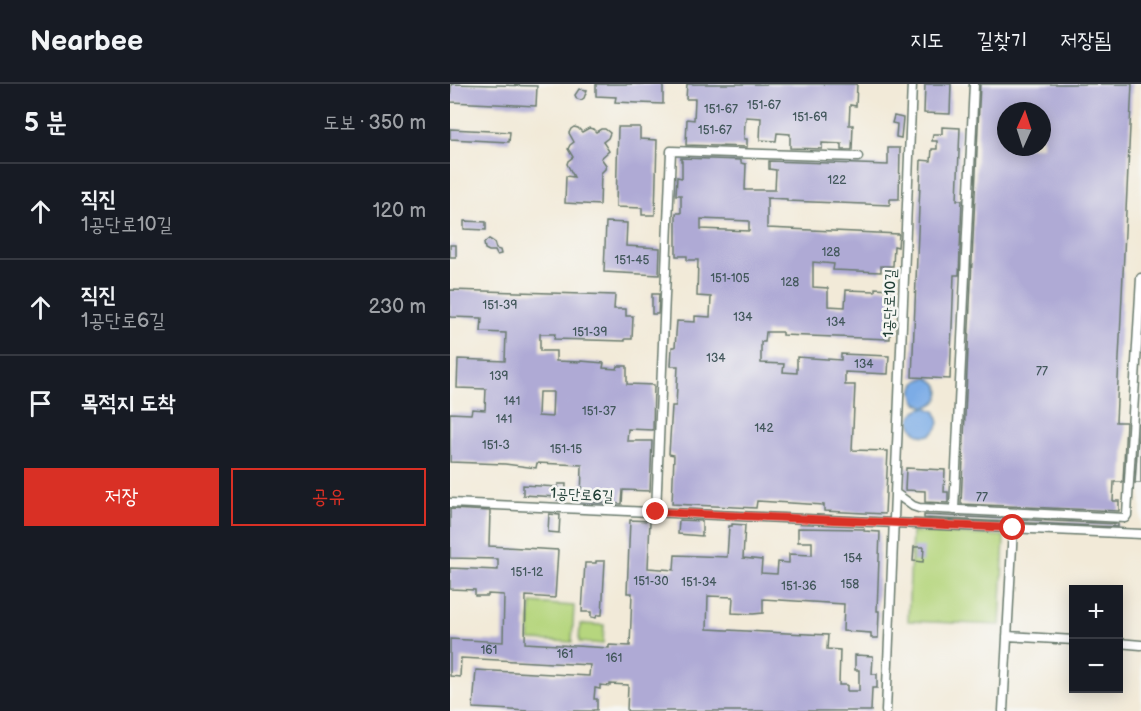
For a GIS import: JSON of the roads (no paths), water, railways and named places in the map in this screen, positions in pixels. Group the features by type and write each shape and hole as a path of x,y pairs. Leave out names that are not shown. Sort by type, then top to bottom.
{"street":[{"name":"1공단로10길","path":"886,711 912,84"},
{"path":"954,510 974,84"},
{"path":"656,512 671,151 858,157"},
{"path":"895,493 919,508 1125,518 1139,336 1141,278"},
{"name":"1공단로6길","path":"450,503 893,523"},
{"path":"893,523 1141,534"},
{"path":"1003,711 1013,528"},
{"path":"1007,636 1069,640"},
{"path":"1123,643 1141,645"}],"water":[{"path":"928,378 937,385 940,393 932,405 926,407 914,399 913,386"},
{"path":"926,407 936,412 939,423 934,432 927,436 920,435 911,424 915,411"}]}
